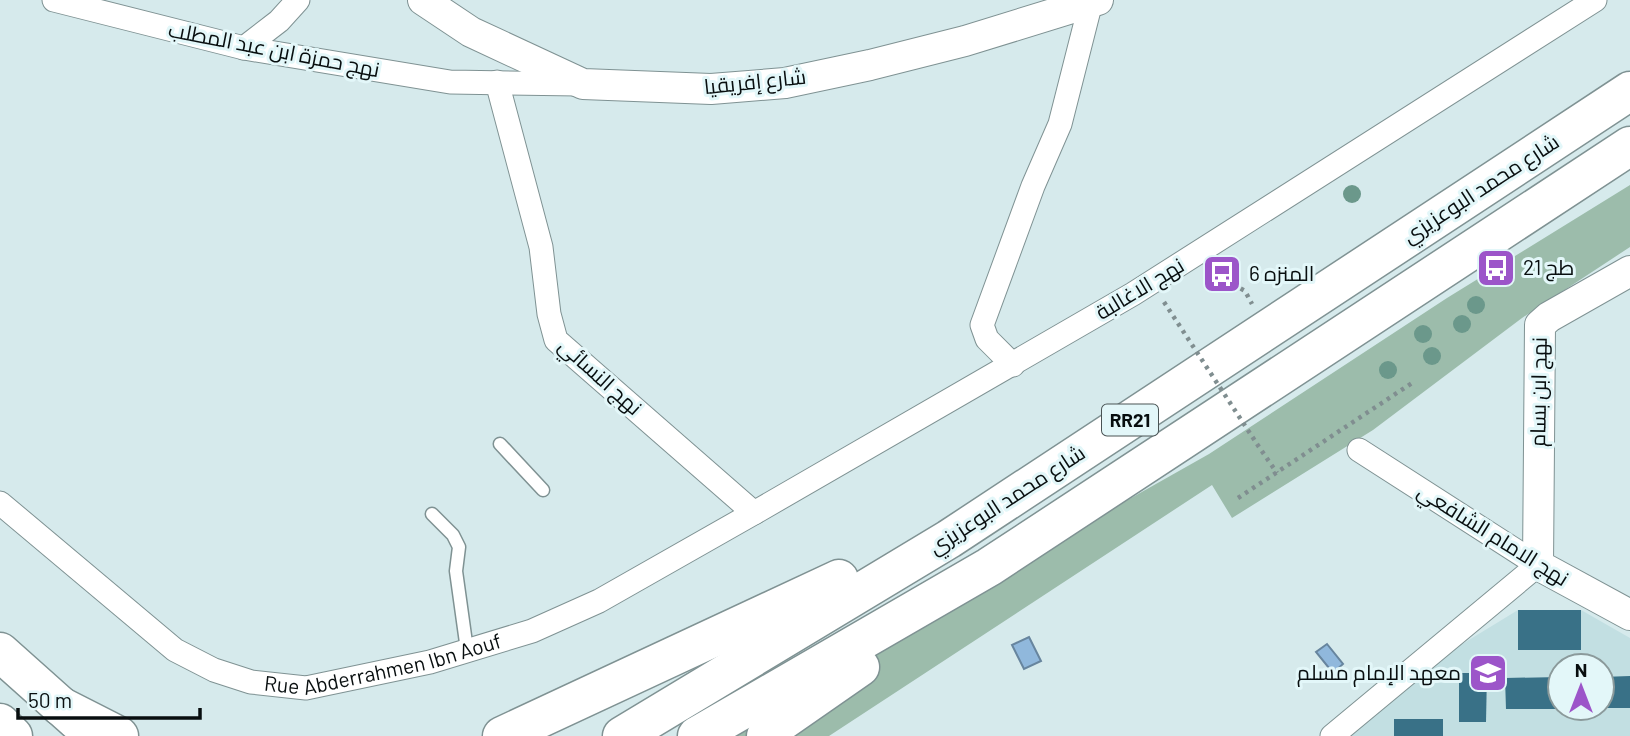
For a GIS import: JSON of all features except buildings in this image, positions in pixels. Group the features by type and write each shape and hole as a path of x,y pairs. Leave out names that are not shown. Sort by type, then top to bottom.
{"highway":[{"name":"شارع محمد البوعزيزي","path":"622,736 961,530 1630,91"},
{"name":"شارع محمد البوعزيزي","path":"697,736 989,567 1630,146"},
{"path":"502,736 906,547 961,530"},
{"path":"766,736 775,726 932,616 989,567"},
{"path":"0,652 93,736"},
{"path":"60,706 119,736"},
{"path":"0,723 13,736"}],"street":[{"name":"نهج حمزة ابن عبد المطلب","path":"54,0 244,48 450,82 583,85"},
{"path":"244,48 279,21 298,0"},
{"name":"شارع إفريقيا","path":"423,0 471,32 583,85 711,89 785,83 965,41 1094,1"},
{"name":"نهج الاغالبة","path":"754,513 1013,365 1175,268 1595,0"},
{"path":"1013,365 987,339 982,325 1033,186 1060,124 1094,1"},
{"name":"نهج النسائي","path":"497,82 541,247 549,314 556,340 754,513"},
{"name":"نهج ابن بسام","path":"1538,565 1540,325 1549,317 1630,271"},
{"name":"نهج الامام الشافعي","path":"1359,450 1538,565 1630,615"},
{"name":"Rue Abderrahmen Ibn Aouf","path":"0,503 175,650 214,670 251,682 306,688 430,662 531,631 599,601 754,513"},
{"path":"1332,736 1538,565"}],"lane":[{"path":"500,444 543,489"},
{"path":"432,514 453,535 459,547 456,571 467,650"}],"path":[{"path":"1209,271 1245,291 1266,330"},
{"path":"1164,302 1277,473"},
{"path":"1238,498 1412,383"}],"shaded area":[{"name":"معهد الإمام مسلم","path":"1518,610 1581,610 1630,638 1630,736 1338,736 1405,679"}],"green space":[{"path":"1630,185 1630,247 1522,318 1373,430 1232,518 1212,485 829,736 719,736 763,706 1209,454 1447,298"}],"water":[{"path":"1029,637 1041,661 1024,669 1012,645"},
{"path":"1327,644 1343,664 1333,673 1316,652"}],"place":[{"name":"طج 21","path":"1496,268"},
{"name":"المنزه 6","path":"1222,274"},
{"name":"معهد الإمام مسلم","path":"1488,673"}]}
